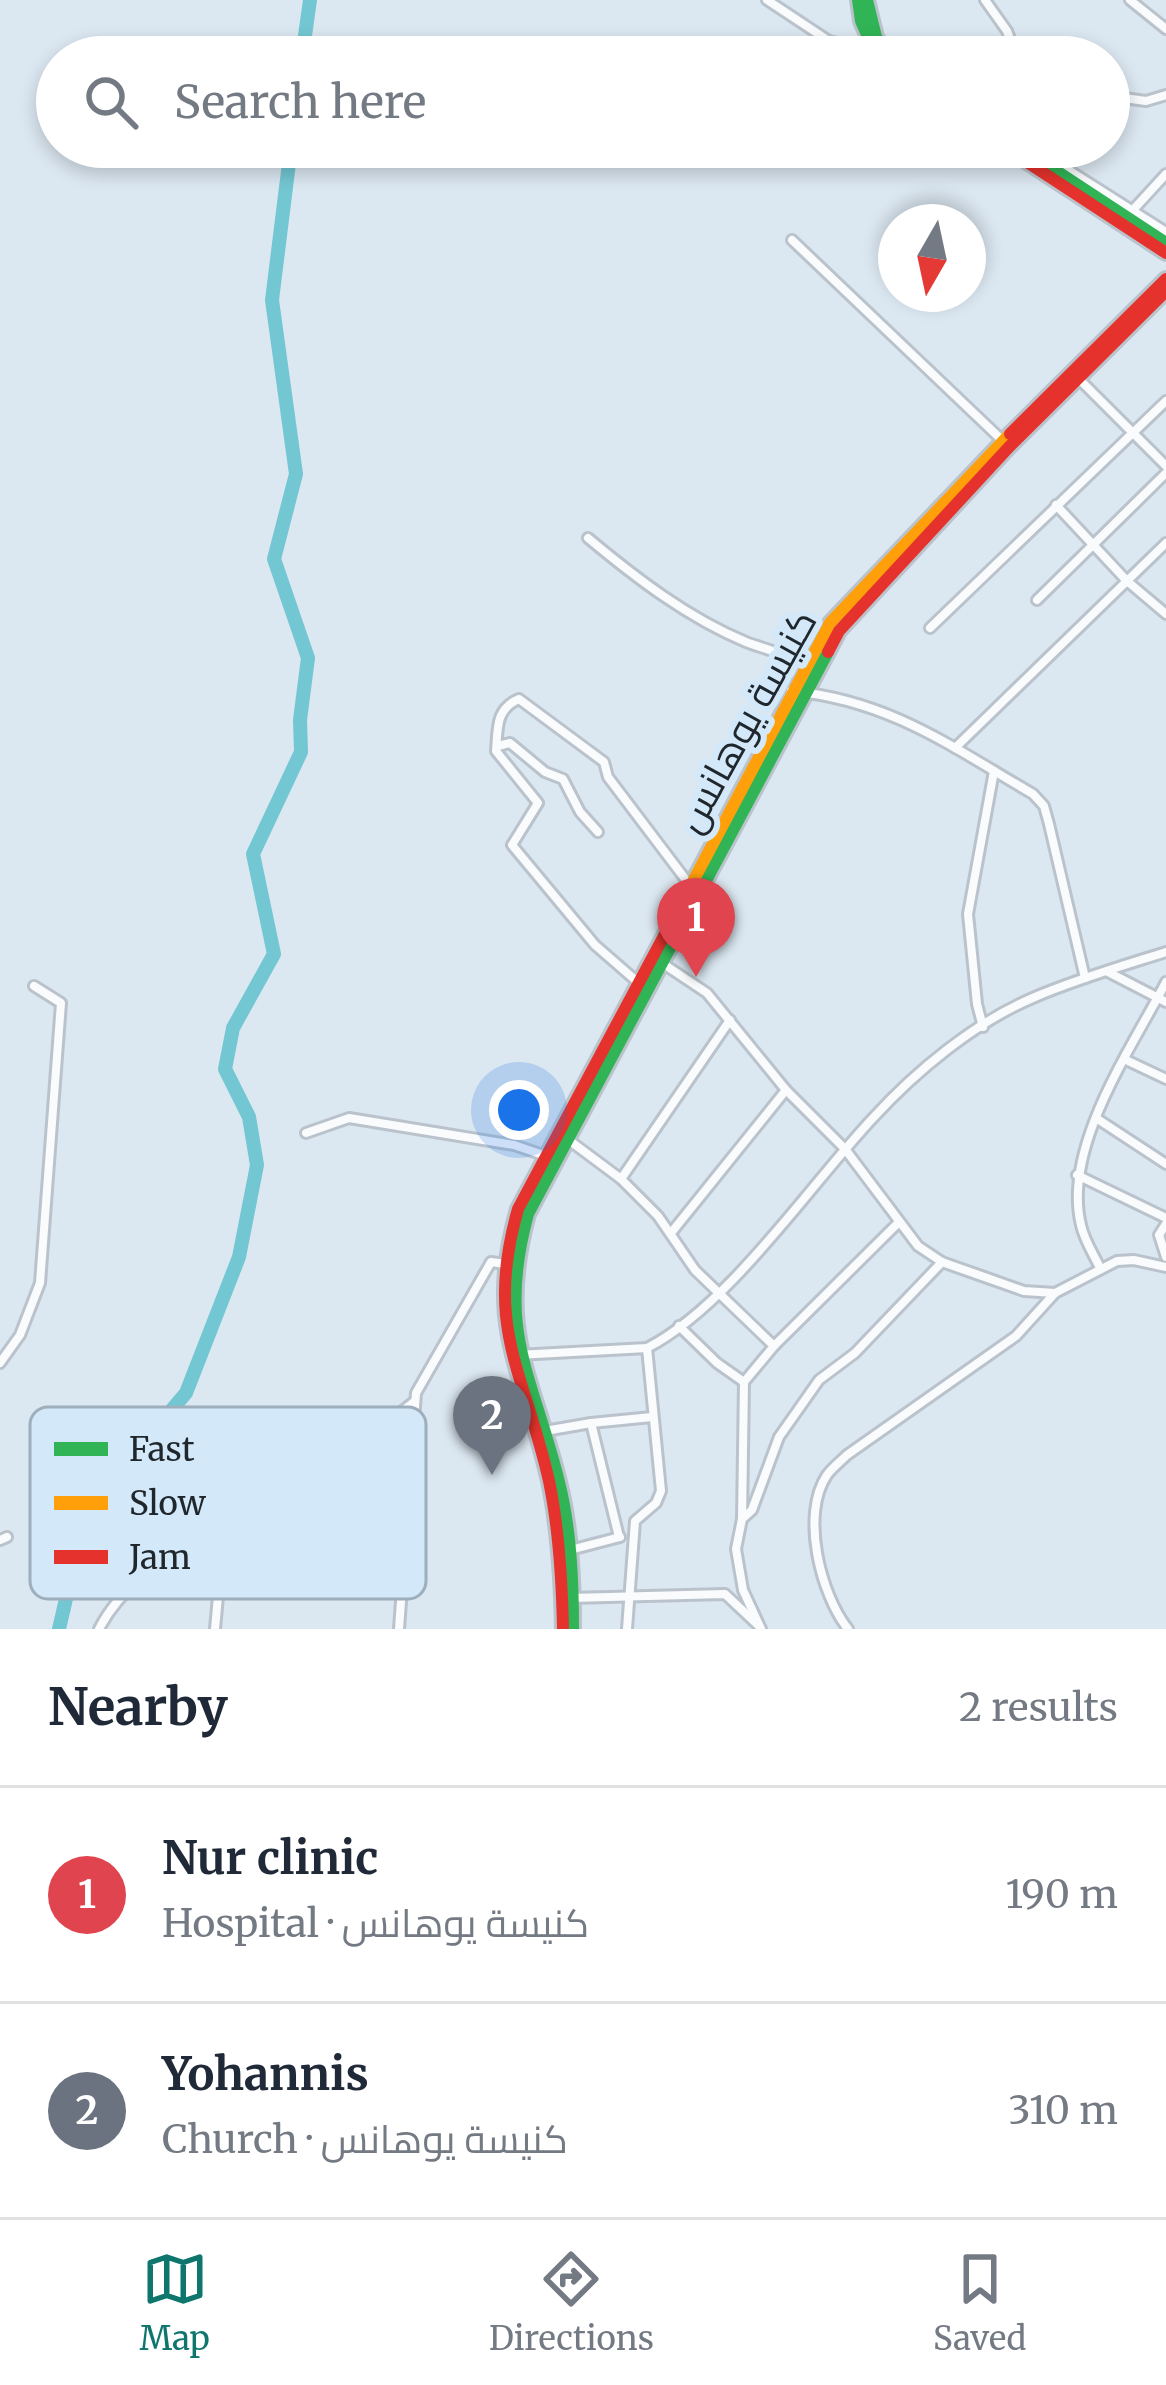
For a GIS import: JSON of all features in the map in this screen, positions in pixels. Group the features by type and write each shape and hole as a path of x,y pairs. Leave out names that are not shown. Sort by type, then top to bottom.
{"street":[{"path":"767,0 823,36"},
{"path":"859,0 870,36"},
{"path":"859,0 876,36"},
{"path":"985,0 1008,36"},
{"path":"1130,0 1166,29"},
{"path":"1130,99 1146,101 1166,95"},
{"path":"573,1629 551,1490 514,1356 508,1263 552,1159 811,665 1006,444 1165,284 1163,247 1052,168"},
{"path":"1057,168 1166,232"},
{"path":"1132,211 1166,174"},
{"path":"792,240 1006,444"},
{"path":"1036,599 1166,470 1074,374"},
{"path":"930,628 1166,400"},
{"path":"1056,506 1127,581 1166,614"},
{"path":"588,538 639,580 701,618 748,642 811,665"},
{"path":"955,748 1166,543"},
{"path":"797,691 912,722 1033,794 1044,806 1085,978"},
{"path":"642,986 595,945 512,845 538,803 498,758 501,712 519,699 604,762 608,777 694,889"},
{"path":"497,747 510,743 545,772 563,779 580,812 598,832"},
{"path":"983,1027 976,1004 968,914 994,771"},
{"path":"514,1356 647,1348 719,1293 910,1080 1030,999 1166,952"},
{"path":"656,960 707,993 786,1090 845,1149 918,1246 942,1262 1024,1291 1055,1293"},
{"path":"1107,971 1162,1000"},
{"path":"1100,1269 1081,1226 1077,1175 1096,1118 1162,1000 1166,982"},
{"path":"0,1364 34,1305 44,1254 62,1003 34,986"},
{"path":"621,1179 730,1020"},
{"path":"1126,1060 1166,1079"},
{"path":"671,1233 786,1090"},
{"path":"306,1133 349,1118 514,1144 552,1159"},
{"path":"1096,1118 1166,1164"},
{"path":"564,1137 621,1179 671,1233 695,1270 774,1346"},
{"path":"1077,1175 1166,1221 1159,1235 1166,1257"},
{"path":"760,1627 743,1590 736,1549 742,1519 744,1382 898,1223"},
{"path":"848,1629 828,1601 817,1550 815,1524 826,1477 847,1455 1016,1336 1055,1293 1117,1261 1166,1267"},
{"path":"415,1407 416,1393 491,1262 508,1263"},
{"path":"742,1519 752,1510 779,1437 819,1380 855,1353 942,1262"},
{"path":"679,1326 744,1382"},
{"path":"627,1629 635,1521 656,1503 661,1491 647,1348"},
{"path":"514,1356 561,1489 562,1551"},
{"path":"408,1407 415,1401"},
{"path":"544,1432 652,1417"},
{"path":"591,1423 619,1537"},
{"path":"562,1551 632,1537"},
{"path":"567,1598 725,1594 760,1627"},
{"path":"563,1629 567,1598"},
{"path":"99,1629 115,1599"},
{"path":"215,1629 218,1599"},
{"path":"399,1629 401,1599"}],"waterway":[{"path":"305,36 310,0"},
{"path":"174,1407 186,1393 239,1257 257,1165 249,1117 225,1069 233,1028 274,954 253,854 301,752 308,658 274,559 296,474 272,300 288,168"},
{"path":"59,1629 66,1599"}],"traffic: fast":[{"path":"858,0 868,36"},
{"path":"867,0 876,36"},
{"path":"1052,168 1166,243"},
{"path":"573,1629 563,1500 517,1322 519,1255 528,1214 828,652"}],"traffic: slow":[{"path":"681,904 830,623 1010,434"}],"traffic: jam":[{"path":"1036,168 1166,253"},
{"path":"1010,434 1166,279"},
{"path":"828,652 839,631 1009,447 1166,291"},
{"path":"563,1629 552,1499 506,1318 509,1250 518,1209 681,904"}],"place":[{"name":"Nur clinic","path":"696,977"},
{"name":"Yohannis","path":"492,1475"}]}
